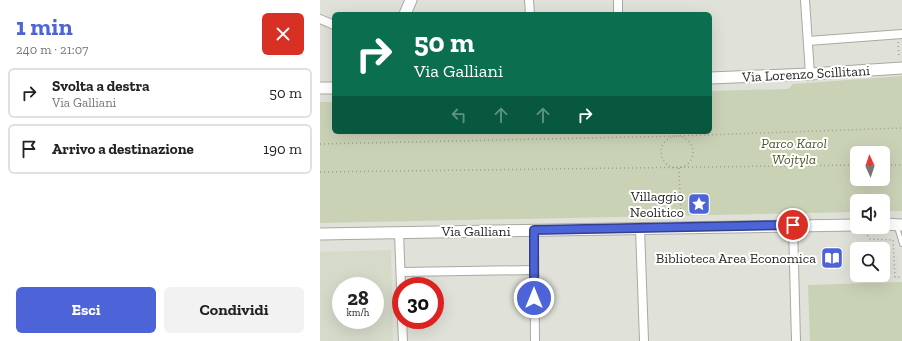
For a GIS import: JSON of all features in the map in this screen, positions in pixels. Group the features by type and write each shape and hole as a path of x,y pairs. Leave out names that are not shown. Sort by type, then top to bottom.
{"street":[{"path":"406,12 410,0"},
{"path":"530,0 530,12"},
{"path":"618,0 618,12"},
{"path":"805,0 810,74"},
{"path":"320,19 332,24"},
{"path":"808,41 900,34"},
{"name":"Via Lorenzo Scillitani","path":"712,78 810,74 901,68"},
{"path":"320,88 332,88"},
{"path":"793,225 796,341"},
{"name":"Via Galliani","path":"320,234 640,227 850,225"},
{"path":"640,227 644,341"},
{"path":"534,230 535,341"},
{"path":"399,232 401,277"},
{"path":"401,272 534,270"},
{"path":"402,329 403,341"}],"lane":[{"path":"899,224 902,244"}],"path":[{"path":"900,34 901,68"},
{"path":"320,144 677,136 902,128"},
{"path":"677,136 688,140 692,146 693,153 689,163 679,168 669,166 664,160 662,154 662,148 665,142 677,136"},
{"path":"320,172 850,165"},
{"path":"890,165 902,165"},
{"path":"679,168 681,227"}],"shaded area":[{"path":"391,250 393,341 320,341 320,252"}],"green space":[{"name":"Parco Karol Wojtyla","path":"902,76 902,211 890,211 890,194 850,194 850,212 320,223 320,102 332,102 332,134 712,134 712,91 788,89 793,84"},
{"path":"902,282 902,341 810,341 808,285"}],"place":[{"name":"Villaggio Neolitico","path":"699,204"},
{"name":"Biblioteca Area Economica","path":"832,258"}],"route":[{"path":"534,298 534,230 793,225"}]}
